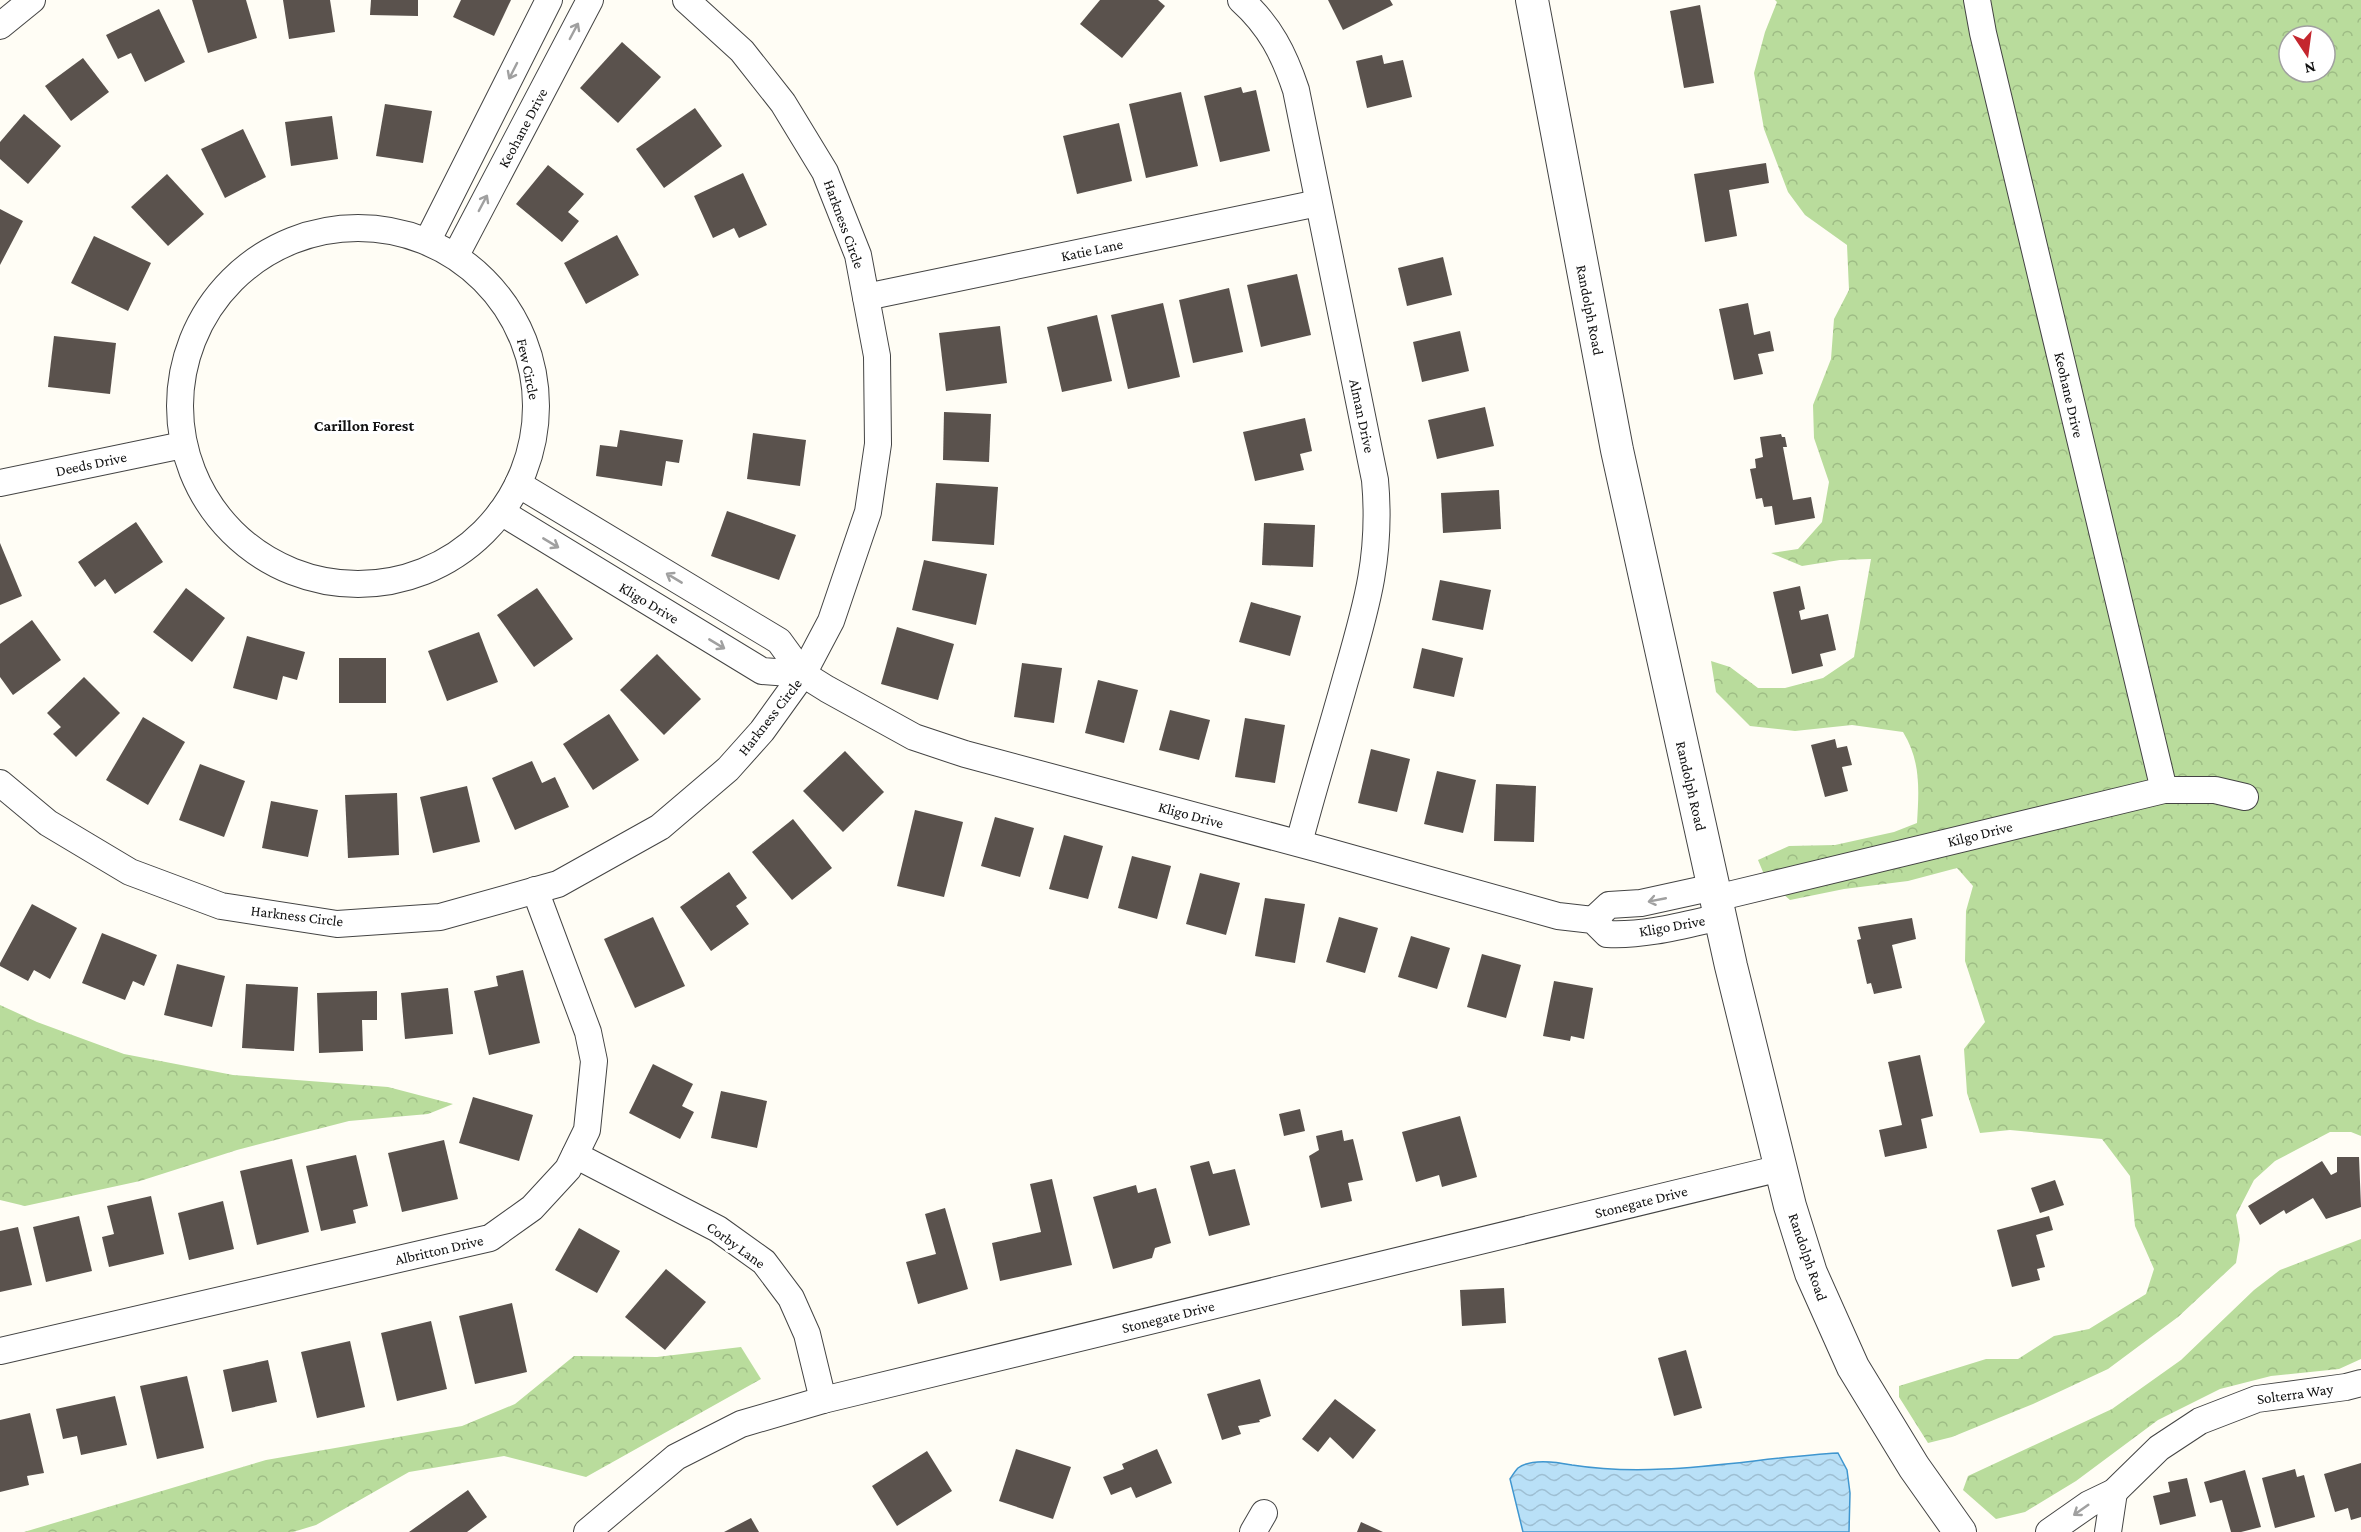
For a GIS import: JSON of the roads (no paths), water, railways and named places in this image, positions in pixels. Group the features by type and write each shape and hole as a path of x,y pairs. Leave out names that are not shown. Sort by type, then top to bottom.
{"street":[{"path":"0,26 32,0"},
{"path":"428,240 549,0"},
{"name":"Keohane Drive","path":"456,255 590,0"},
{"name":"Harkness Circle","path":"0,783 48,824 130,872 220,906 337,924 440,917 558,884 660,827 728,769 762,731 803,674 831,621 868,512 878,444 877,356 858,255 825,172 789,112 742,51 686,0"},
{"name":"Alman Drive","path":"1241,0 1257,14 1274,36 1287,60 1296,90 1375,480 1378,535 1369,597 1299,843"},
{"name":"Randolph Road","path":"1532,0 1617,450 1717,901 1781,1168 1811,1273 1853,1367 1904,1451 1960,1532"},
{"name":"Keohane Drive","path":"1977,0 2163,790"},
{"name":"Katie Lane","path":"866,297 1318,203"},
{"name":"Few Circle","path":"373,227 428,240 456,255 498,293 524,340 537,398 531,452 518,484 501,512 470,544 429,569 383,582 332,582 296,574 260,555 223,525 195,483 183,445 181,417 190,354 207,317 222,295 242,273 280,243 317,231 373,227"},
{"name":"Deeds Drive","path":"0,483 183,445"},
{"name":"Kligo Drive","path":"518,484 779,642 803,674 914,737 1558,916 1593,920 1607,934 1622,934 1717,901"},
{"name":"Kligo Drive","path":"501,512 762,671 803,674"},
{"name":"Kilgo Drive","path":"1717,901 2163,790 2215,790 2245,797"},
{"name":"Albritton Drive","path":"0,1352 490,1238 532,1208 568,1168 587,1130 594,1061 588,1032 535,890"},
{"name":"Corby Lane","path":"575,1155 718,1228 764,1262 791,1298 807,1334 824,1400"},
{"name":"Stonegate Drive","path":"587,1532 676,1457 741,1424 824,1400 1781,1168"},
{"name":"Solterra Way","path":"2049,1532 2089,1504 2114,1492 2159,1448 2187,1428 2220,1412 2257,1399 2361,1383"},
{"path":"2108,1532 2114,1492"}],"water":[{"path":"1838,1453 1847,1470 1850,1493 1849,1532 1523,1532 1510,1479 1518,1468 1537,1462 1639,1470 1672,1469"}],"district":[{"name":"Carillon Forest","path":"364,425"}]}
